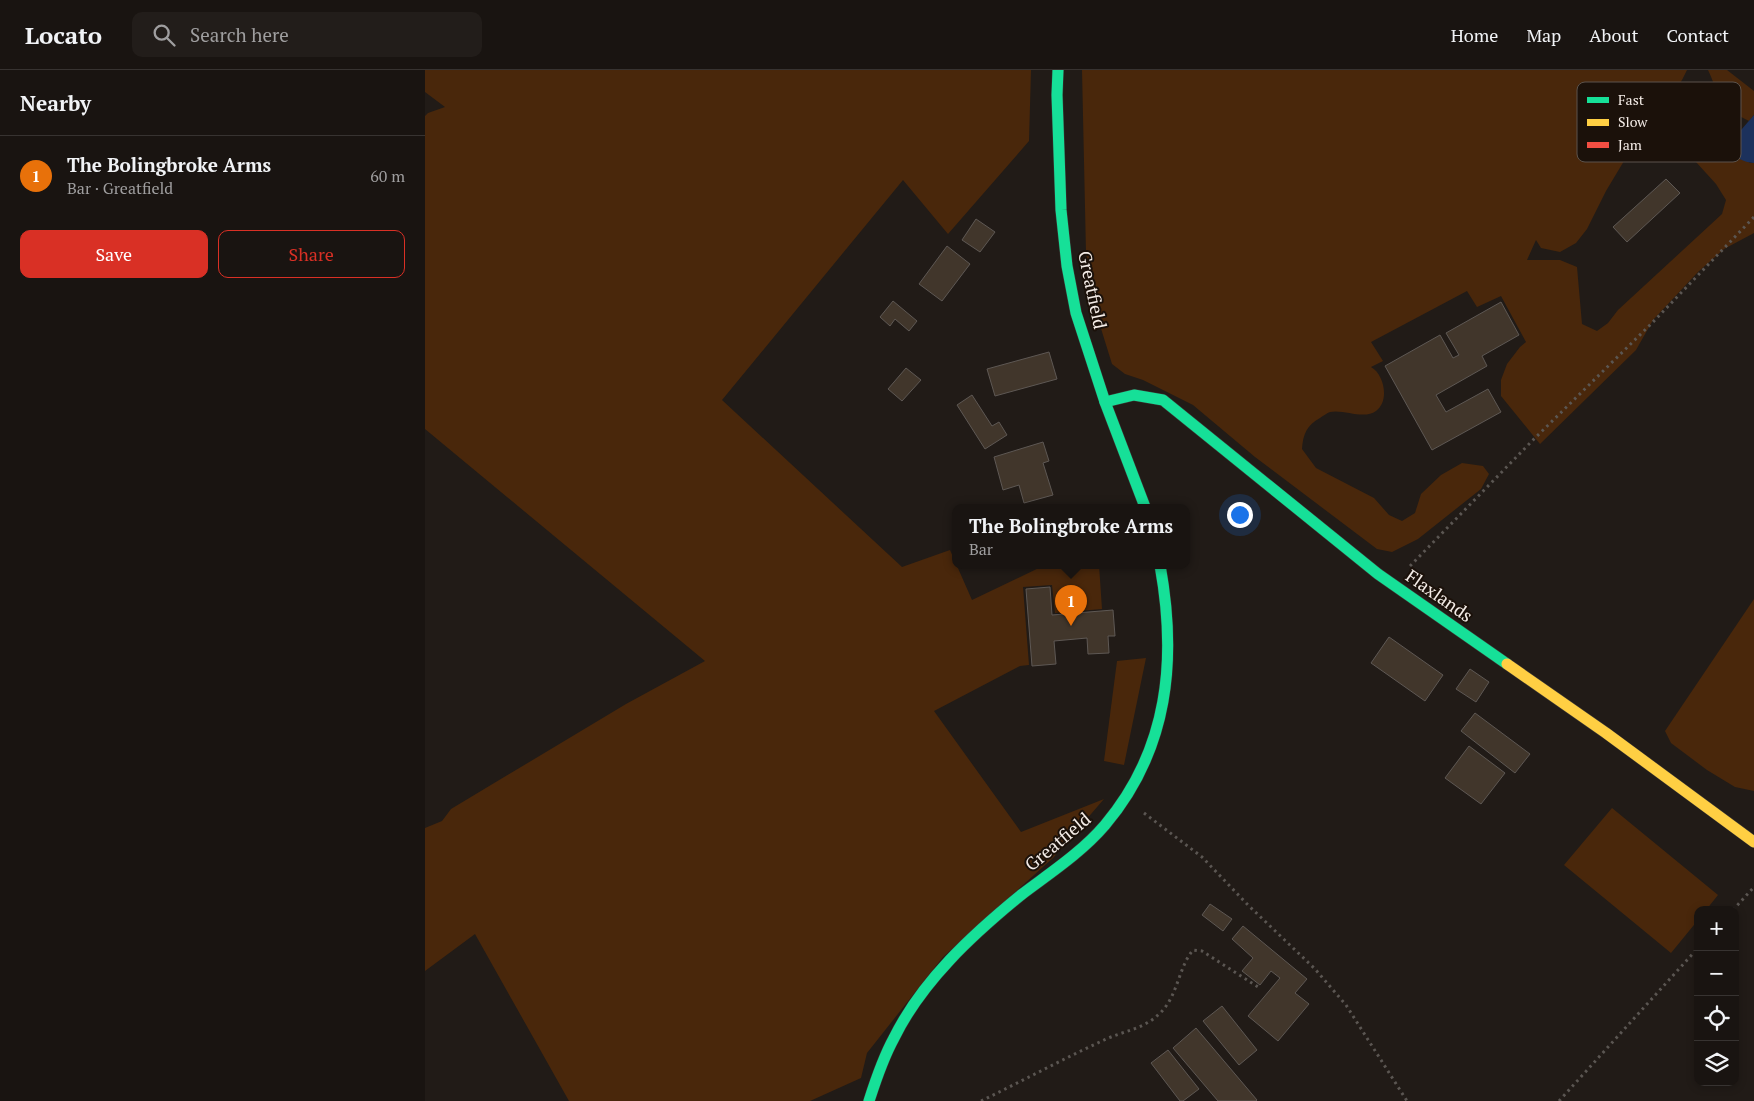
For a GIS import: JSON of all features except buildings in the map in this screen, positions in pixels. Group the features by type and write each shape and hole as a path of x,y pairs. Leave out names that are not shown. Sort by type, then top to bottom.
{"street":[{"name":"Greatfield","path":"1058,70 1057,95 1061,210 1067,266 1076,313 1105,402 1144,504"},
{"name":"Flaxlands","path":"1105,402 1125,395 1143,394 1163,400 1391,584 1606,734 1754,842"},
{"name":"Greatfield","path":"869,1101 882,1060 893,1037 926,988 951,958 988,923 1087,843 1105,826 1124,802 1141,771 1160,716 1169,647 1169,626 1161,569"}],"path":[{"path":"1391,584 1653,322 1754,218"},
{"path":"1124,802 1145,814 1202,857 1315,969 1345,1005 1407,1101"},
{"path":"1737,906 1754,887"},
{"path":"981,1101 1106,1039 1146,1024 1161,1013 1170,999 1186,958 1193,950 1202,951 1257,987"},
{"path":"1559,1101 1695,951"}],"shaded area":[{"path":"425,70 1031,70 1029,141 948,234 903,180 722,400 902,567 950,550 952,555 952,569 958,569 972,600 1037,569 1099,569 1102,609 1055,613 1052,585 1023,587 1029,665 1020,666 934,711 1021,832 1104,799 1053,858 943,957 867,1053 861,1078 810,1101 569,1101 475,934 425,971 425,828 442,821 451,809 626,704 705,661 425,429 425,116 428,113 445,107 425,92"},
{"path":"1082,70 1687,70 1681,82 1577,82 1577,162 1623,162 1587,229 1576,243 1560,252 1541,248 1536,240 1527,260 1560,260 1577,267 1582,324 1597,331 1608,323 1618,310 1722,214 1726,200 1716,184 1696,162 1741,162 1741,156 1750,163 1754,163 1754,233 1724,249 1698,272 1653,320 1636,350 1540,444 1501,396 1501,380 1507,364 1526,342 1501,296 1477,307 1467,291 1371,342 1383,361 1371,367 1376,370 1382,381 1384,388 1383,401 1380,407 1371,414 1330,412 1309,427 1303,439 1302,449 1316,468 1374,498 1389,515 1402,521 1415,513 1421,494 1441,475 1462,463 1483,466 1489,474 1481,489 1418,539 1392,552 1377,549 1255,457 1193,405 1143,380 1125,374 1112,364 1094,306 1086,253"},
{"path":"1708,70 1727,70 1754,91 1754,115 1749,121 1741,117 1741,82 1713,82"},
{"path":"1754,599 1754,791 1735,787 1707,770 1671,743 1665,731"},
{"path":"1146,658 1124,765 1104,761 1117,661"},
{"path":"1612,808 1718,895 1709,906 1694,906 1694,925 1671,953 1564,865"}],"water":[{"path":"1754,115 1754,163 1741,160 1741,130"}],"traffic: fast":[{"path":"1058,70 1057,95 1061,210 1067,266 1076,313 1105,402 1144,504"},
{"path":"1105,402 1134,395 1163,400 1378,574 1507,664"},
{"path":"869,1101 883,1061 905,1017 934,978 984,926 1021,895 1076,854 1096,835 1126,796 1143,766 1155,734 1163,702 1167,669 1168,635 1161,569"}],"traffic: slow":[{"path":"1507,664 1606,733 1754,842"}],"place":[{"name":"The Bolingbroke Arms","path":"1071,626"}]}
